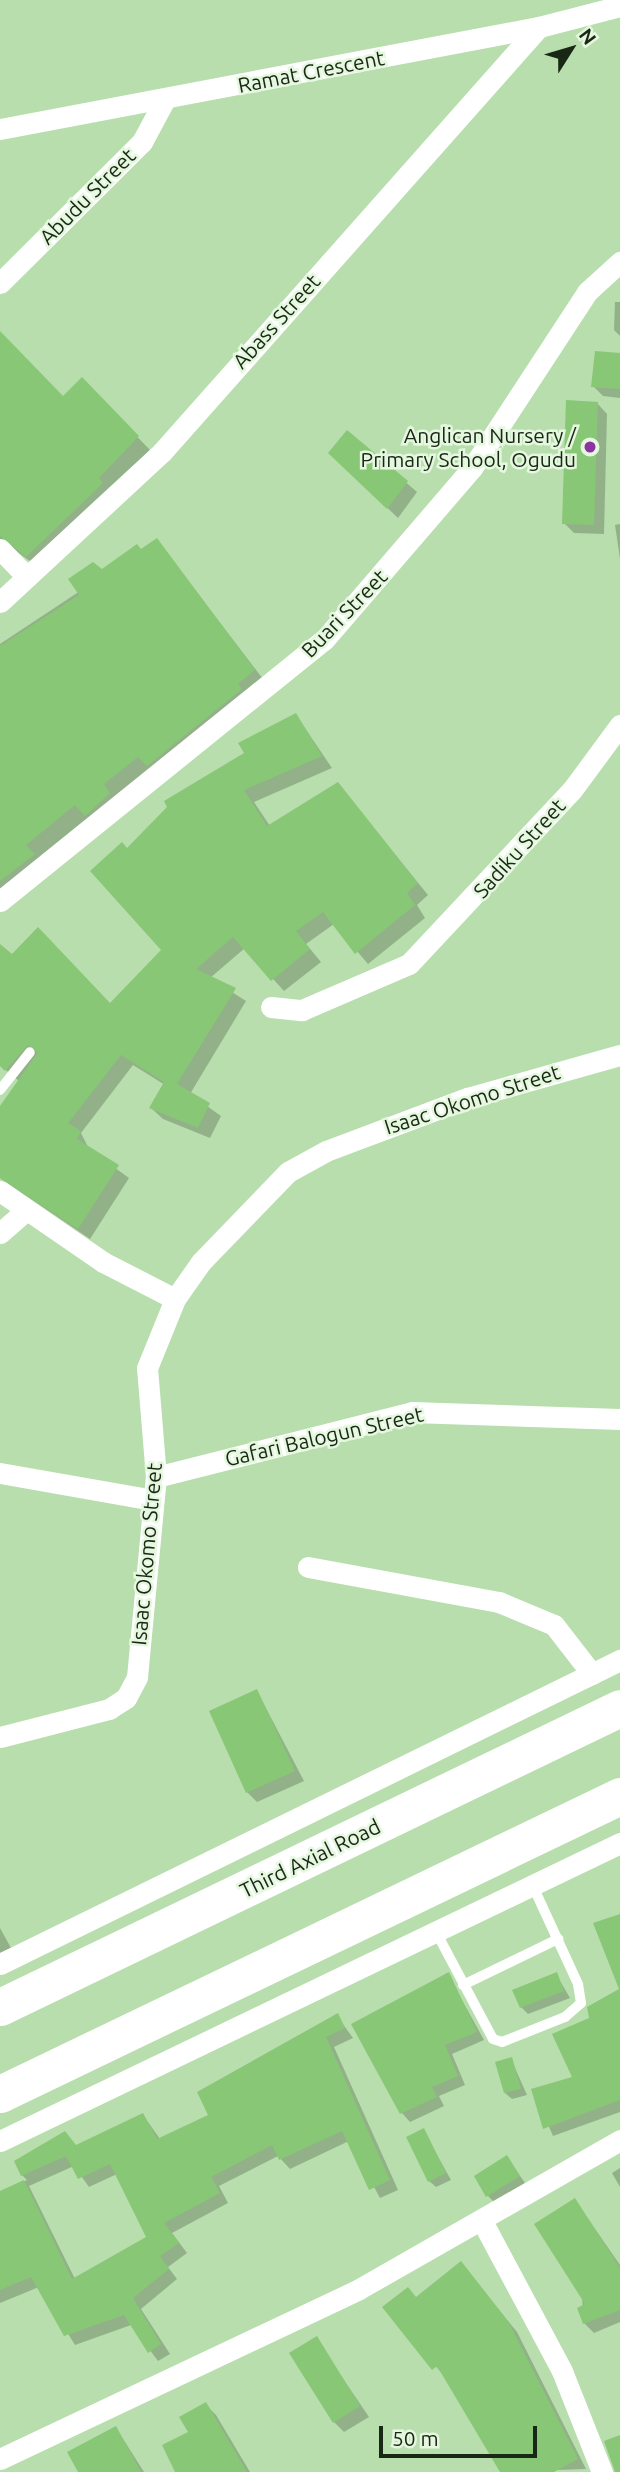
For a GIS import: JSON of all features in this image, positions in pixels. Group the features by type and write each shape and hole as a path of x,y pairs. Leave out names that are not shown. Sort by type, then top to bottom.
{"highway":[{"name":"Third Axial Road","path":"0,2007 620,1708"},
{"path":"0,2094 620,1796"}],"street":[{"name":"Ramat Crescent","path":"0,129 539,27 614,4"},
{"name":"Abass Street","path":"0,602 162,452 539,27"},
{"name":"Abudu Street","path":"0,283 142,142 164,100"},
{"name":"Buari Street","path":"1,897 324,640 472,468 587,292 620,262"},
{"path":"0,549 27,577"},
{"name":"Sadiku Street","path":"271,1007 302,1010 409,964 572,790 620,725"},
{"name":"Isaac Okomo Street","path":"0,1737 74,1722 126,1698 136,1677 156,1477 147,1368 175,1299 260,1197 326,1151 467,1098 620,1055"},
{"path":"0,1191 25,1212 175,1299"},
{"path":"0,1233 25,1212"},
{"name":"Gafari Balogun Street","path":"156,1477 412,1412 620,1419"},
{"path":"0,1473 153,1500"},
{"path":"309,1567 499,1602 554,1625 592,1674"},
{"path":"0,1964 620,1660"},
{"path":"0,2141 620,1843"},
{"path":"0,2459 359,2290 620,2140"},
{"path":"482,2221 551,2348 602,2472"}],"lane":[{"path":"0,1090 30,1052"},
{"path":"435,1930 484,2027 502,2042 565,2017 581,2003 558,1939 532,1884"},
{"path":"463,1985 558,1939"}],"building":[{"path":"0,331 63,396 82,377 139,436 99,478 103,483 26,557 0,536"},
{"path":"595,351 620,353 620,389 591,387"},
{"path":"566,400 598,402 594,525 562,524"},
{"path":"347,430 408,481 387,509 328,453"},
{"path":"157,538 255,670 238,684 242,689 147,766 138,757 104,784 110,793 85,816 75,805 26,845 35,854 0,881 0,646 79,595 68,579 93,562 102,569 137,544 141,549"},
{"path":"296,713 322,756 244,790 267,826 338,782 418,883 407,893 415,905 355,954 323,912 296,931 310,949 271,981 233,937 196,969 236,988 177,1084 210,1103 198,1128 149,1108 164,1082 121,1055 68,1123 81,1131 77,1139 119,1165 78,1229 0,1178 0,1106 38,1052 28,1045 5,1071 0,1066 0,944 12,954 38,927 110,1003 161,950 90,871 122,842 127,848 167,807 164,801 244,753 238,743"},
{"path":"257,1689 295,1771 246,1793 209,1711"},
{"path":"620,1914 620,2100 543,2129 531,2089 572,2077 552,2034 589,2018 587,2007 619,1989 593,1923"},
{"path":"449,1972 477,2032 445,2045 458,2076 432,2087 437,2097 400,2114 351,2024"},
{"path":"557,1972 564,1991 520,2008 512,1990"},
{"path":"338,2013 345,2028 326,2037 390,2180 369,2190 342,2131 279,2160 272,2145 211,2177 220,2193 164,2223 179,2243 160,2256 169,2269 133,2298 161,2344 148,2353 124,2315 64,2336 31,2277 0,2290 0,2191 24,2180 72,2279 146,2237 110,2164 78,2179 66,2156 21,2176 14,2161 65,2131 76,2145 143,2113 157,2139 208,2115 197,2092"},
{"path":"512,2057 521,2089 504,2093 495,2062"},
{"path":"424,2128 446,2173 428,2182 406,2137"},
{"path":"507,2155 520,2176 486,2197 474,2176"},
{"path":"575,2198 620,2268 620,2310 583,2324 577,2308 585,2304 534,2224"},
{"path":"461,2261 508,2321 578,2459 554,2472 500,2472 437,2366 432,2370 382,2307 408,2287 416,2297"},
{"path":"317,2336 360,2406 333,2423 289,2353"},
{"path":"206,2402 247,2472 175,2472 162,2445 188,2432 179,2417"},
{"path":"116,2426 141,2472 78,2472 67,2452"},
{"path":"620,2435 620,2472 615,2472 604,2441"}],"place":[{"name":"Anglican Nursery / Primary School, Ogudu","path":"590,447"}]}
